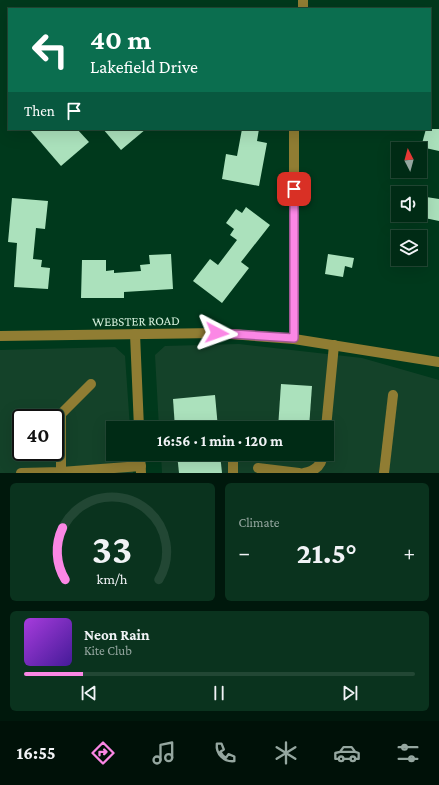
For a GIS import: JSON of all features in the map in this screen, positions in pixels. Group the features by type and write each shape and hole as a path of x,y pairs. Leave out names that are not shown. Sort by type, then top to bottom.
{"street":[{"path":"294,130 294,338"},
{"name":"WEBSTER ROAD","path":"0,336 217,333 294,338 439,362"},
{"path":"135,334 139,421"},
{"path":"327,421 334,345"},
{"path":"61,472 61,414 91,384"},
{"path":"384,473 393,395"},
{"path":"233,461 233,473"},
{"path":"304,473 312,472 319,466 322,461"},
{"path":"258,468 299,473"},
{"path":"21,473 141,469"}],"shaded area":[{"path":"239,344 362,358 439,380 439,473 162,473 161,461 334,461 334,421 159,421 155,355 165,346"},
{"path":"115,347 125,356 130,421 106,421 106,461 132,461 133,473 0,473 0,350"}],"building":[{"path":"439,129 439,151 427,148 427,142 422,142 426,130"},
{"path":"30,130 78,130 89,142 61,166"},
{"path":"104,130 145,130 121,150"},
{"path":"242,130 259,130 257,141 267,143 259,186 222,179 226,154 237,156"},
{"path":"427,197 439,199 439,221 427,218"},
{"path":"12,198 48,201 45,229 36,228 33,259 42,260 41,267 50,268 48,289 14,287 17,243 8,242"},
{"path":"246,207 270,225 241,262 249,268 222,303 193,281 210,259 218,265 237,240 230,235 234,229 226,223 236,209 242,213"},
{"path":"171,254 173,289 124,292 124,298 81,298 82,260 106,260 106,271 114,270 114,273 141,271 140,265 150,264 149,255"},
{"path":"328,254 354,258 352,268 345,266 343,277 325,274"},
{"path":"281,384 312,386 310,421 278,421"},
{"path":"215,395 217,421 175,421 173,399"},
{"path":"178,461 221,461 222,473 179,473"}],"route":[{"path":"217,333 294,338 294,189"}]}
